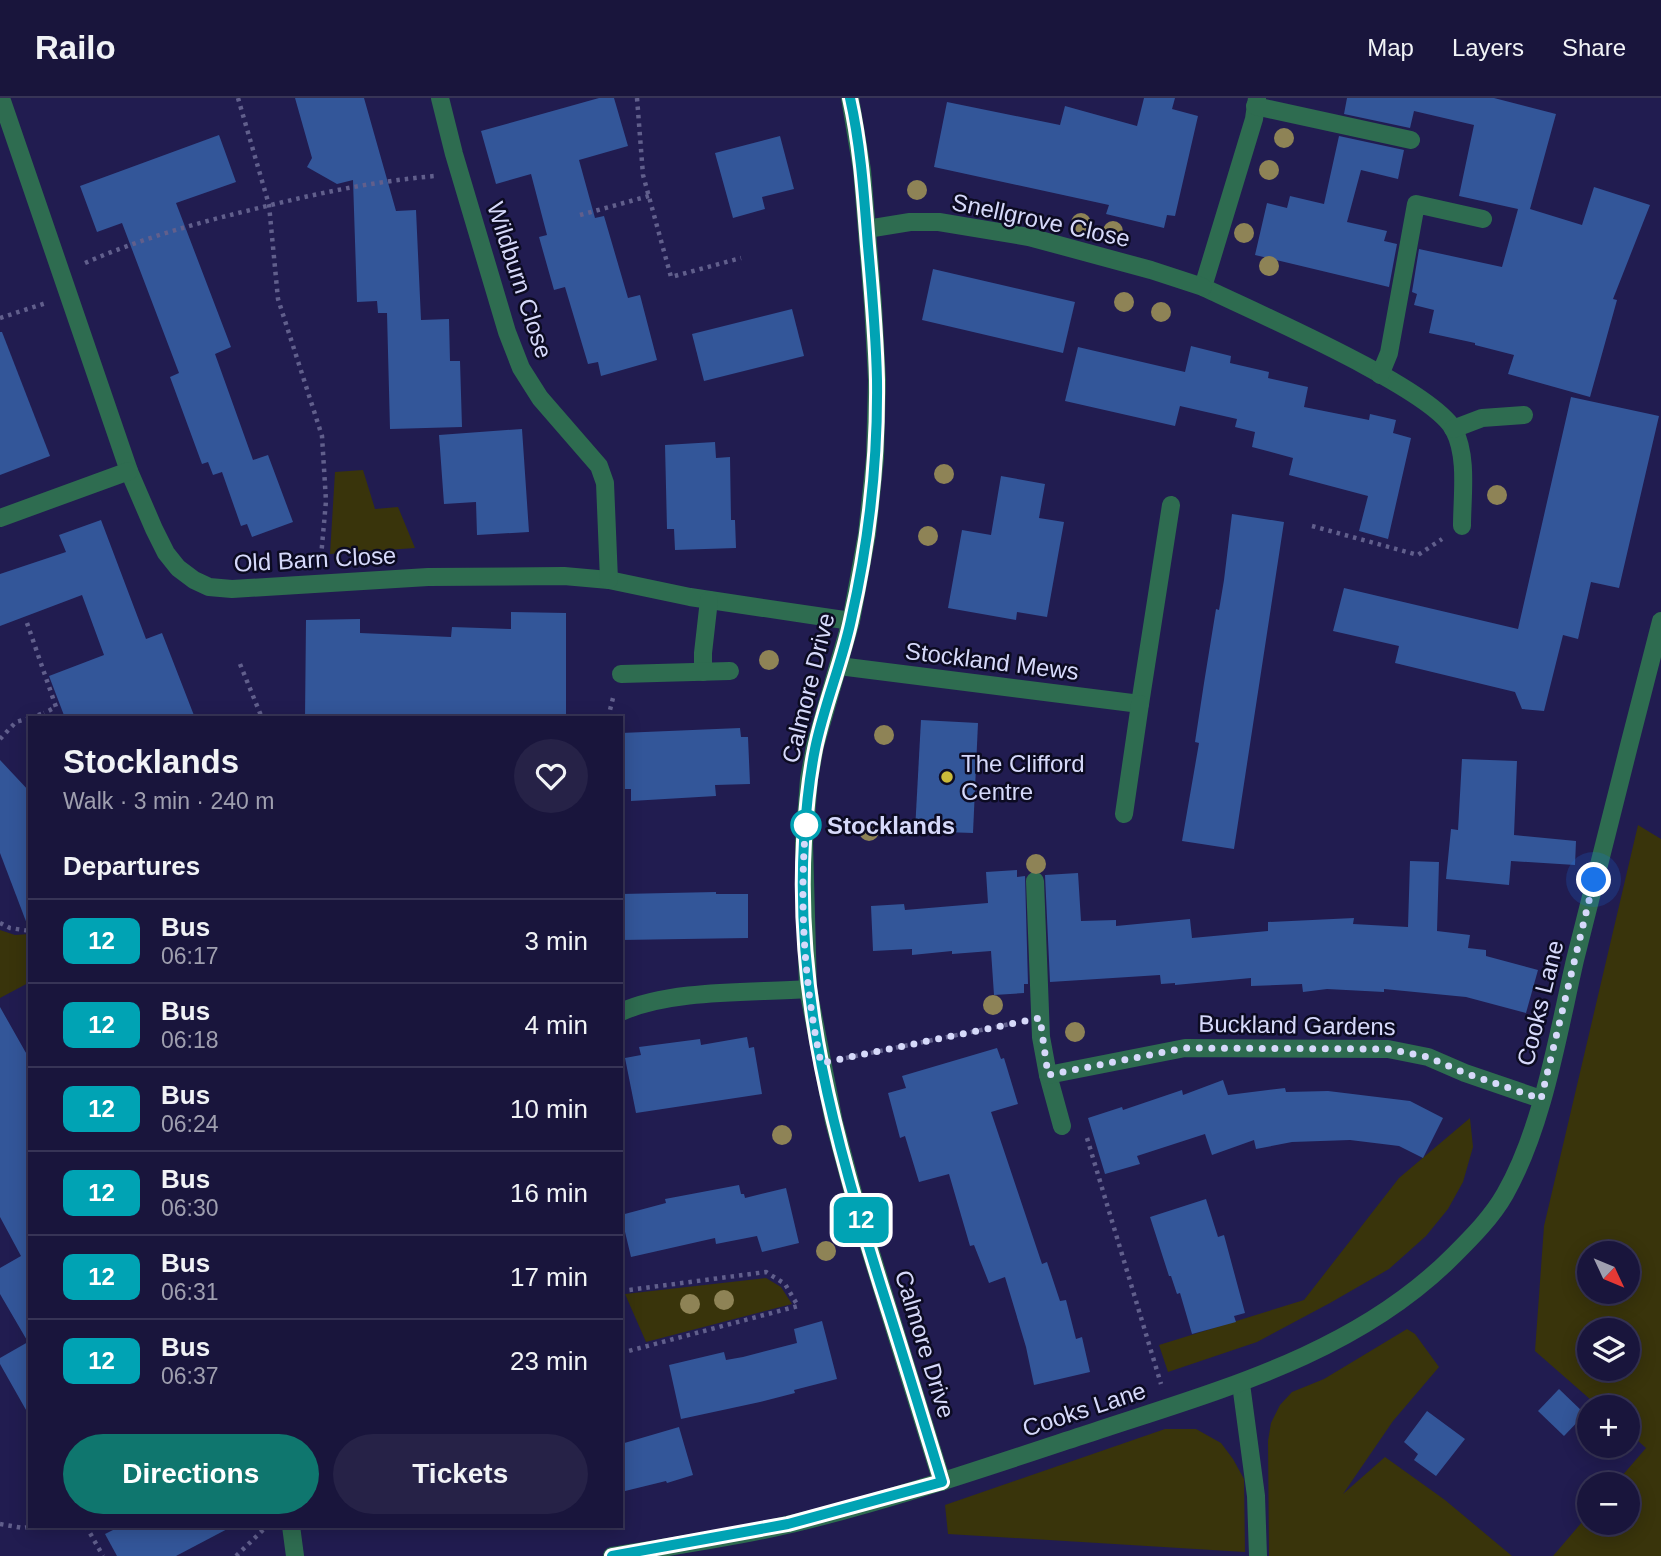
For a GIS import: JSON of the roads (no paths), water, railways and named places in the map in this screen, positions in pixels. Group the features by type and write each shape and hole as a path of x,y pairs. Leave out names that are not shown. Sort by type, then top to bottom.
{"street":[{"name":"Wildburn Close","path":"440,98 507,332 521,368 540,398 599,466 605,483 609,580"},
{"name":"Calmore Drive","path":"850,98 862,170 867,229 877,380 875,457 867,534 851,621 816,746 810,779 804,856 808,989 834,1122 858,1212 942,1482"},
{"name":"Old Barn Close","path":"7,100 60,274 129,471 166,553 178,568 194,580 209,587 232,589 485,576 564,576 609,580 709,600 851,621"},
{"path":"1203,287 1254,119 1256,102 1411,140"},
{"path":"1380,375 1389,353 1416,204 1483,219"},
{"name":"Snellgrove Close","path":"867,229 910,222 939,222 991,230 1093,253 1203,287 1380,375 1434,409 1454,429"},
{"path":"1462,526 1461,460 1454,429 1482,418 1524,415"},
{"path":"0,518 129,471"},
{"path":"1124,814 1171,505"},
{"path":"703,672 702,653 709,600"},
{"name":"Cooks Lane","path":"942,1482 1241,1384 1317,1350 1405,1299 1473,1236 1504,1197 1526,1149 1541,1099 1612,805 1661,621"},
{"name":"Stockland Mews","path":"839,666 1140,704"},
{"path":"621,674 730,671"},
{"path":"1035,881 1040,1018 1048,1075 1062,1126"},
{"path":"623,1011 642,1003 667,998 808,989"},
{"name":"Buckland Gardens","path":"1048,1075 1185,1048 1388,1049 1428,1057 1465,1073 1541,1099"},
{"path":"1241,1384 1256,1496 1258,1556"},
{"path":"612,1556 713,1540 788,1524 942,1482"},
{"path":"291,1528 295,1556"}],"place":[{"name":"The Clifford Centre","path":"947,777"},
{"name":"Stocklands","path":"806,825"}]}
